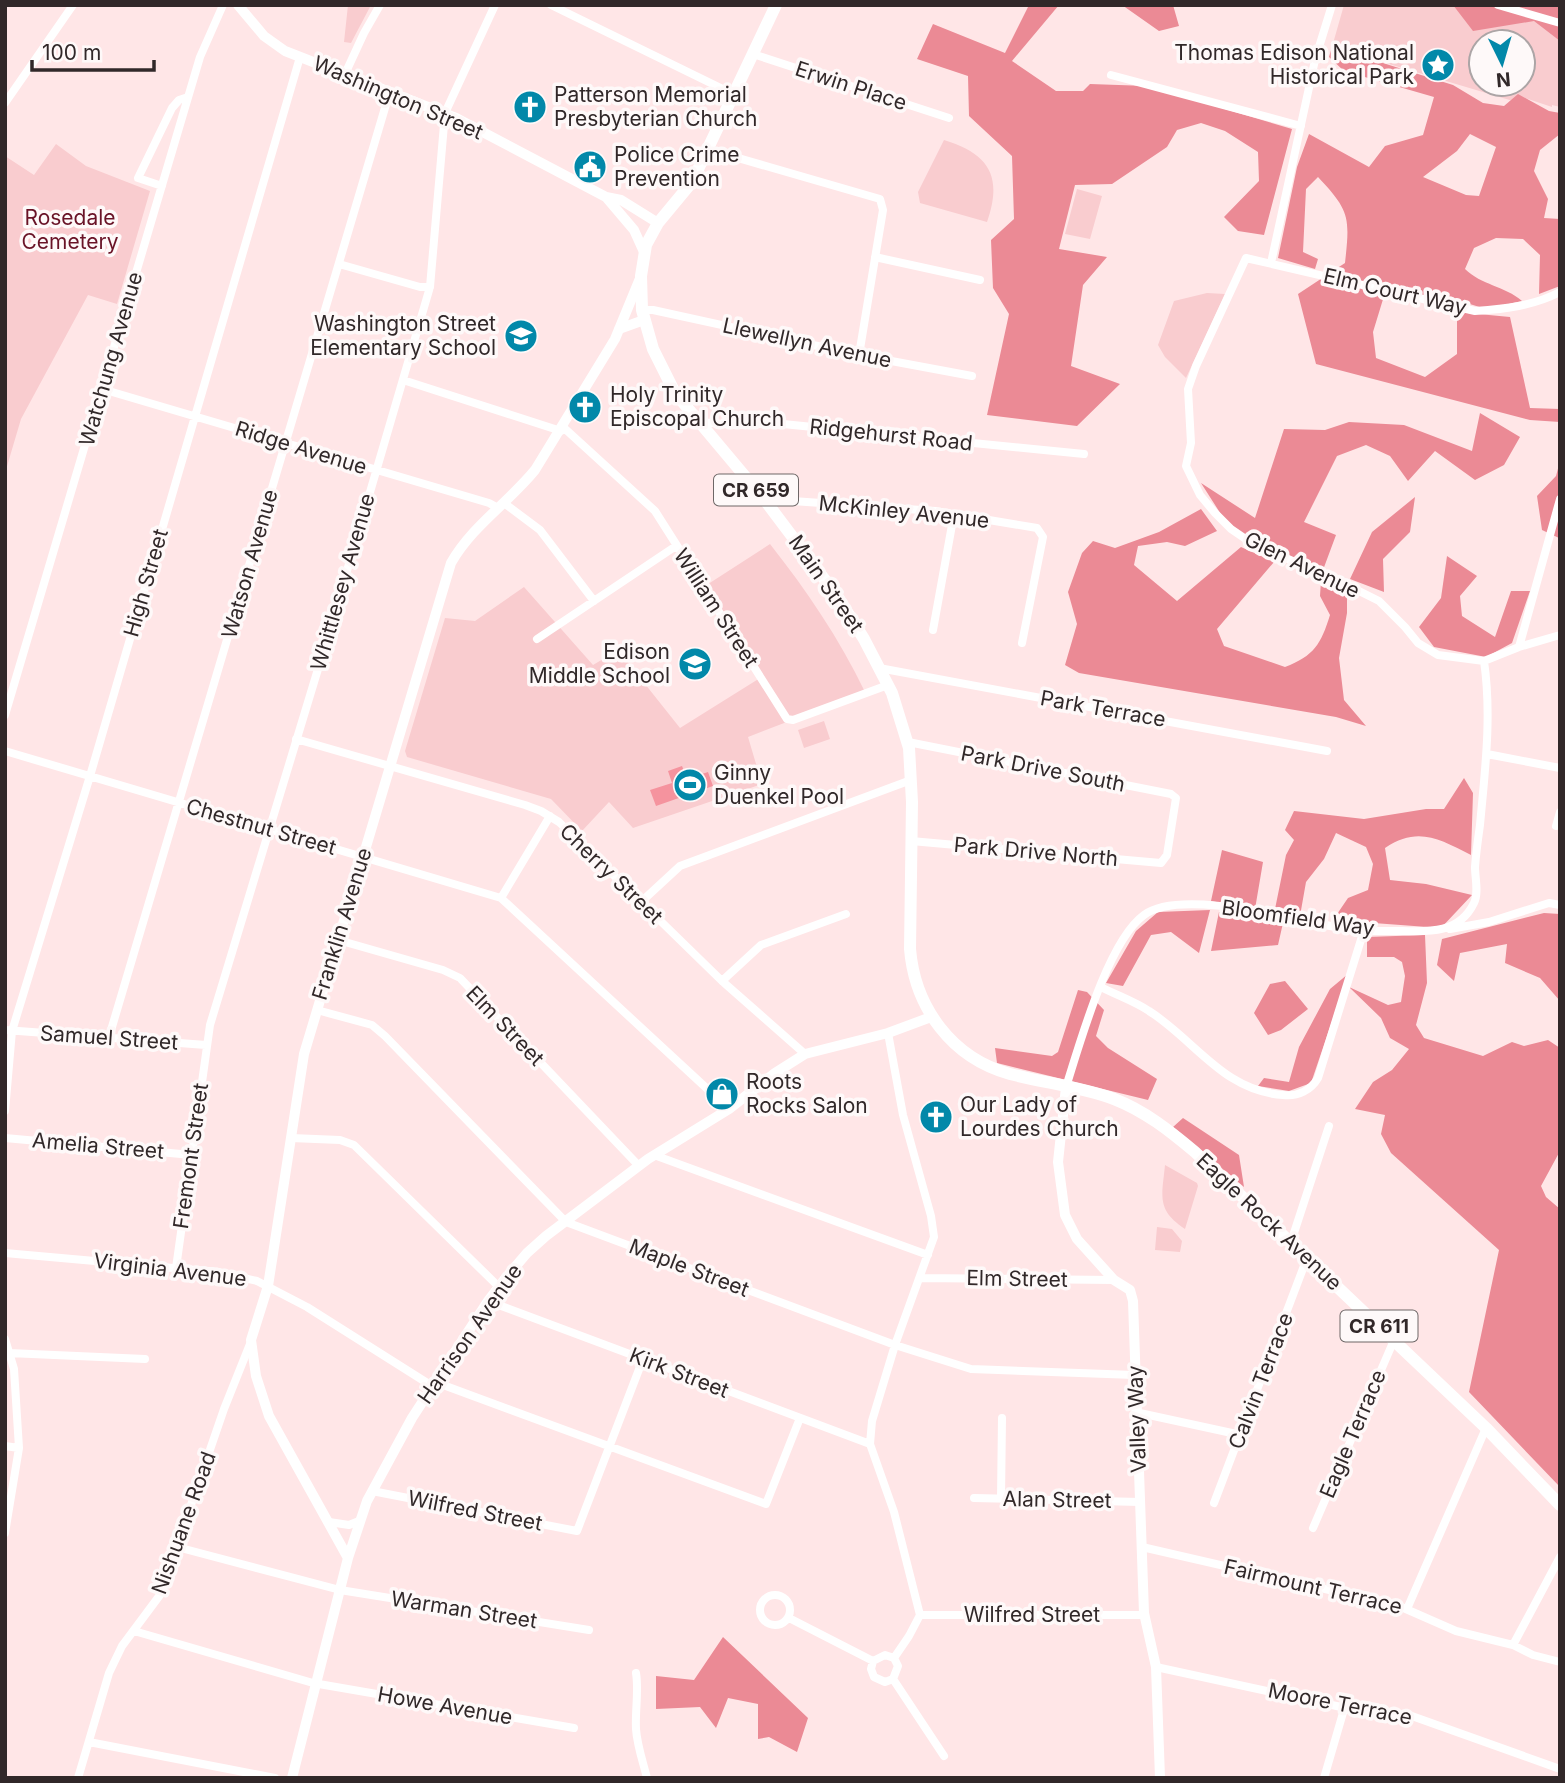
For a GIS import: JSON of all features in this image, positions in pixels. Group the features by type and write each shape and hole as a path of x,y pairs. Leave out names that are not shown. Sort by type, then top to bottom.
{"main road":[{"name":"Main Street","path":"776,5 692,181 657,223 643,252 643,315 653,349 667,380 697,422 764,499 837,596 888,685 908,742 911,780 911,960 919,992 931,1017"},
{"name":"Eagle Rock Avenue","path":"931,1017 962,1050 991,1068 1112,1099 1130,1105 1158,1122 1195,1152 1394,1340 1486,1428 1560,1505"}],"street":[{"path":"5,103 73,5"},
{"name":"Watchung Avenue","path":"5,715 202,50 223,5"},
{"path":"345,74 380,5"},
{"name":"Whittlesey Avenue","path":"206,1045 430,287 445,113 495,5"},
{"path":"551,5 733,94"},
{"path":"1270,263 1315,60 1332,5"},
{"path":"1498,5 1560,23"},
{"name":"Washington Street","path":"240,6 270,41 300,58 445,113 606,197 621,200 657,223"},
{"name":"Erwin Place","path":"753,54 948,118"},
{"name":"High Street","path":"5,1111 8,1031 90,776 300,58"},
{"path":"1111,75 1301,125"},
{"name":"Watson Avenue","path":"110,1037 390,92"},
{"path":"162,186 138,178 172,108 179,100 188,97"},
{"path":"707,149 880,198 883,210 859,355"},
{"name":"Washington Street","path":"606,197 634,230 643,252"},
{"path":"875,257 980,280"},
{"name":"Glen Avenue","path":"1270,263 1246,258 1188,389 1191,443 1186,466 1200,495 1231,529 1250,542 1379,601 1418,643 1438,655 1484,661 1560,635"},
{"name":"Elm Court Way","path":"1270,263 1475,311 1501,310 1535,303 1560,292"},
{"path":"340,264 420,287 430,287"},
{"name":"Franklin Avenue","path":"348,1558 269,1416 257,1376 251,1340 268,1286 304,1054 451,563 463,542 535,470 562,429 619,329 641,276"},
{"name":"Llewellyn Avenue","path":"643,315 654,310 859,355 972,376"},
{"path":"619,329 643,315"},
{"name":"William Street","path":"403,380 562,429 655,511 788,719 793,720 888,685"},
{"name":"Ridge Avenue","path":"102,389 501,506 540,530 594,601"},
{"name":"Ridgehurst Road","path":"697,422 735,425 773,423 1084,454"},
{"name":"McKinley Avenue","path":"764,499 954,514 1037,528 1042,537 1021,643"},
{"path":"1519,647 1560,499"},
{"path":"933,629 954,514"},
{"path":"537,639 676,545"},
{"path":"1447,929 1460,919 1475,901 1475,868 1487,754 1489,694 1484,661"},
{"name":"Park Terrace","path":"879,668 1327,751"},
{"name":"Cherry Street","path":"296,739 525,805 550,816 722,981 805,1054"},
{"name":"Park Drive South","path":"908,742 1171,794 1176,798 1167,855 1161,863"},
{"name":"Chestnut Street","path":"5,751 501,898 729,1109"},
{"path":"1487,754 1560,768"},
{"path":"641,902 680,866 911,780"},
{"path":"1556,826 1560,812"},
{"path":"501,898 550,816"},
{"name":"Park Drive North","path":"911,841 1161,863"},
{"name":"Bloomfield Way","path":"1066,1087 1101,987 1119,946 1132,926 1146,913 1164,906 1184,903 1213,905 1350,930 1419,932 1489,922 1549,903 1560,905"},
{"path":"722,981 761,945 846,914"},
{"path":"1101,987 1149,1011 1242,1086 1266,1094 1292,1096 1312,1088 1318,1077 1364,930"},
{"name":"Elm Street","path":"338,940 443,970 460,978 639,1166"},
{"name":"Maple Street","path":"317,1010 372,1025 385,1036 566,1222 895,1345 971,1369 1135,1375"},
{"path":"894,1658 920,1615 894,1512 870,1444 872,1421 895,1345 934,1242 933,1229 903,1115 888,1033 931,1017"},
{"name":"Samuel Street","path":"8,1031 206,1045"},
{"name":"Harrison Avenue","path":"292,1778 359,1521 391,1453 499,1287 527,1253 566,1222 654,1155 729,1109 775,1073 805,1054 888,1033"},
{"name":"Fremont Street","path":"176,1268 206,1045"},
{"name":"Valley Way","path":"1066,1087 1058,1162 1065,1215 1077,1239 1114,1280 1130,1290 1133,1301 1135,1412 1145,1615 1156,1667 1160,1778"},
{"path":"1291,1242 1329,1126"},
{"name":"Amelia Street","path":"5,1138 192,1155"},
{"path":"291,1138 340,1140 354,1145 499,1287"},
{"path":"654,1155 928,1255"},
{"name":"Virginia Avenue","path":"5,1253 240,1276 268,1286 307,1307 434,1384 766,1504 800,1418"},
{"name":"Calvin Terrace","path":"1214,1503 1307,1258"},
{"name":"Elm Street","path":"920,1278 1114,1280"},
{"name":"Kirk Street","path":"488,1301 870,1444"},
{"path":"5,1339 14,1369 19,1448 5,1533"},
{"name":"Nishuane Road","path":"78,1778 109,1673 122,1646 160,1595 251,1340"},
{"name":"Eagle Terrace","path":"1313,1528 1394,1340"},
{"path":"9,1353 145,1359"},
{"path":"609,1446 643,1359"},
{"path":"1135,1412 1241,1435"},
{"path":"1001,1499 1002,1418"},
{"path":"1407,1609 1486,1428"},
{"name":"Wilfred Street","path":"372,1491 577,1531 609,1446"},
{"path":"5,1447 19,1448"},
{"name":"Alan Street","path":"974,1498 1140,1502"},
{"path":"329,1522 349,1525 359,1521"},
{"name":"Warman Street","path":"177,1547 340,1590 589,1630"},
{"name":"Fairmount Terrace","path":"1142,1547 1407,1609 1456,1631 1513,1645 1560,1662"},
{"path":"1513,1645 1560,1557"},
{"name":"Wilfred Street","path":"920,1615 1145,1615"},
{"path":"789,1618 873,1661"},
{"name":"Howe Avenue","path":"134,1631 316,1683 574,1728"},
{"path":"885,1655 894,1658 898,1671 893,1679 881,1682 874,1677 870,1669 876,1657 885,1655"},
{"name":"Moore Terrace","path":"1156,1667 1355,1710 1409,1715 1560,1769"},
{"path":"636,1673 636,1733 647,1778"},
{"path":"893,1679 944,1756"},
{"path":"1324,1778 1345,1706"},
{"path":"89,1742 275,1778"}],"green space":[{"path":"348,5 371,5 351,43 344,42"},
{"name":"Thomas Edison National Historical Park","path":"1344,5 1560,5 1560,107 1525,98 1537,98 1537,28 1467,28 1467,87 1332,47"},
{"name":"Thomas Edison National Historical Park","path":"1503,98 1525,98 1523,104"},
{"path":"944,140 972,152 988,169 993,192 987,222 920,203 918,192"},
{"name":"Rosedale Cemetery","path":"56,144 86,166 150,191 117,304 88,295 21,419 5,473 5,156 34,175"},
{"path":"1077,189 1102,196 1090,239 1065,234"},
{"path":"1207,293 1225,294 1186,378 1165,357 1158,345 1174,301"},
{"path":"770,544 822,615 865,692 748,737 762,784 633,828 609,802 582,831 551,799 407,757 405,751 445,618 475,621 524,587 593,665 618,650 680,728 760,678 702,588"},
{"path":"824,721 830,739 804,748 798,730"},
{"path":"1165,1165 1198,1186 1185,1229 1165,1209 1162,1194"},
{"path":"1157,1227 1172,1229 1182,1241 1180,1252 1155,1250"}],"shaded area":[{"path":"1029,5 1059,5 1012,61 1056,91 1083,91 1090,84 1147,86 1292,129 1264,235 1238,231 1224,217 1259,181 1258,152 1225,131 1201,123 1177,130 1167,147 1112,184 1075,185 1059,249 1107,257 1083,285 1071,366 1120,384 1077,426 987,415 1009,314 993,288 991,240 1014,219 1012,156 969,116 968,76 917,59 933,24 1005,53"},
{"path":"1122,5 1173,5 1179,26 1159,31"},
{"path":"1453,5 1560,5 1560,41 1534,21 1491,28 1471,28"},
{"path":"1332,47 1453,85 1467,93 1467,98 1475,98 1483,103 1504,106 1513,98 1525,98 1549,111 1560,113 1560,134 1540,150 1534,171 1548,199 1544,218 1560,219 1560,286 1539,294 1540,255 1523,239 1496,238 1474,248 1465,269 1478,279 1522,301 1486,309 1460,301 1384,296 1373,332 1376,358 1425,377 1457,354 1457,312 1510,317 1530,408 1560,409 1560,422 1530,420 1316,364 1298,294 1345,263 1347,225 1342,207 1318,177 1306,189 1303,252 1318,259 1315,269 1278,258 1297,167 1309,134 1369,167 1385,146 1423,135 1434,97 1344,71 1329,57","holes":["1470,134 1496,147 1479,196 1466,195 1423,177 1457,151"]},
{"path":"1480,413 1520,437 1504,465 1475,480 1435,451 1408,481 1390,456 1366,445 1337,456 1304,522 1336,535 1323,570 1249,539 1224,519 1201,483 1255,518 1284,429 1325,430 1349,422 1404,425 1472,451"},
{"path":"1560,461 1559,538 1542,530 1537,496 1556,476"},
{"path":"1415,497 1410,532 1383,559 1384,592 1350,579 1372,532"},
{"path":"1201,509 1217,531 1185,546 1167,542 1138,546 1134,565 1177,601 1241,547 1274,562 1217,629 1224,646 1285,667 1310,653 1323,634 1330,615 1320,596 1321,580 1347,591 1347,613 1339,658 1344,700 1366,726 1336,717 1079,673 1065,665 1077,624 1068,592 1082,553 1093,541 1115,548 1159,532"},
{"path":"1447,556 1477,576 1460,596 1462,616 1495,637 1511,591 1530,591 1512,643 1486,657 1434,647 1419,627 1441,598"},
{"name":"Ginny Duenkel Pool","path":"682,766 687,779 708,772 713,786 656,806 650,790 672,783 668,771"},
{"path":"1464,778 1473,793 1471,855 1438,840 1418,836 1397,841 1385,848 1390,880 1426,884 1472,895 1441,928 1333,920 1348,898 1368,890 1373,864 1366,847 1336,833 1324,859 1306,882 1300,916 1275,909 1286,855 1294,840 1285,830 1294,811 1364,819 1426,809 1444,809"},
{"path":"1222,850 1263,862 1255,909 1211,901"},
{"path":"1210,910 1199,953 1171,932 1151,935 1123,986 1106,983 1136,931 1158,912"},
{"path":"1219,912 1283,923 1278,945 1211,951"},
{"path":"1544,913 1560,914 1560,1001 1540,978 1505,963 1507,944 1460,953 1454,981 1437,965 1442,939"},
{"path":"1425,935 1427,983 1416,1025 1424,1038 1483,1056 1512,1042 1524,1046 1548,1040 1560,1048 1560,1151 1541,1186 1546,1197 1560,1209 1560,1487 1469,1392 1499,1250 1391,1153 1381,1134 1385,1115 1355,1109 1373,1082 1392,1070 1409,1049 1390,1038 1381,1018 1349,987 1388,1005 1401,1002 1405,976 1402,962 1394,957 1367,957 1367,937"},
{"path":"1348,974 1311,1083 1289,1091 1258,1086 1264,1078 1289,1082 1299,1047 1330,989"},
{"path":"1285,981 1308,1009 1281,1030 1268,1035 1254,1013 1270,984"},
{"path":"1078,990 1087,992 1104,1010 1096,1036 1108,1048 1157,1079 1148,1100 997,1063 995,1048 1052,1056 1058,1052"},
{"path":"1183,1118 1239,1155 1244,1187 1173,1127"},
{"path":"723,1637 808,1718 797,1752 769,1737 758,1739 758,1704 728,1698 716,1728 700,1707 656,1709 656,1676 694,1680"}],"place":[{"name":"Thomas Edison National Historical Park","path":"1438,65"},
{"name":"Patterson Memorial Presbyterian Church","path":"530,107"},
{"name":"Police Crime Prevention","path":"590,167"},
{"name":"Washington Street Elementary School","path":"521,336"},
{"name":"Holy Trinity Episcopal Church","path":"585,407"},
{"name":"Edison Middle School","path":"695,664"},
{"name":"Ginny Duenkel Pool","path":"690,785"},
{"name":"Roots Rocks Salon","path":"722,1094"},
{"name":"Our Lady of Lourdes Church","path":"936,1117"}]}
